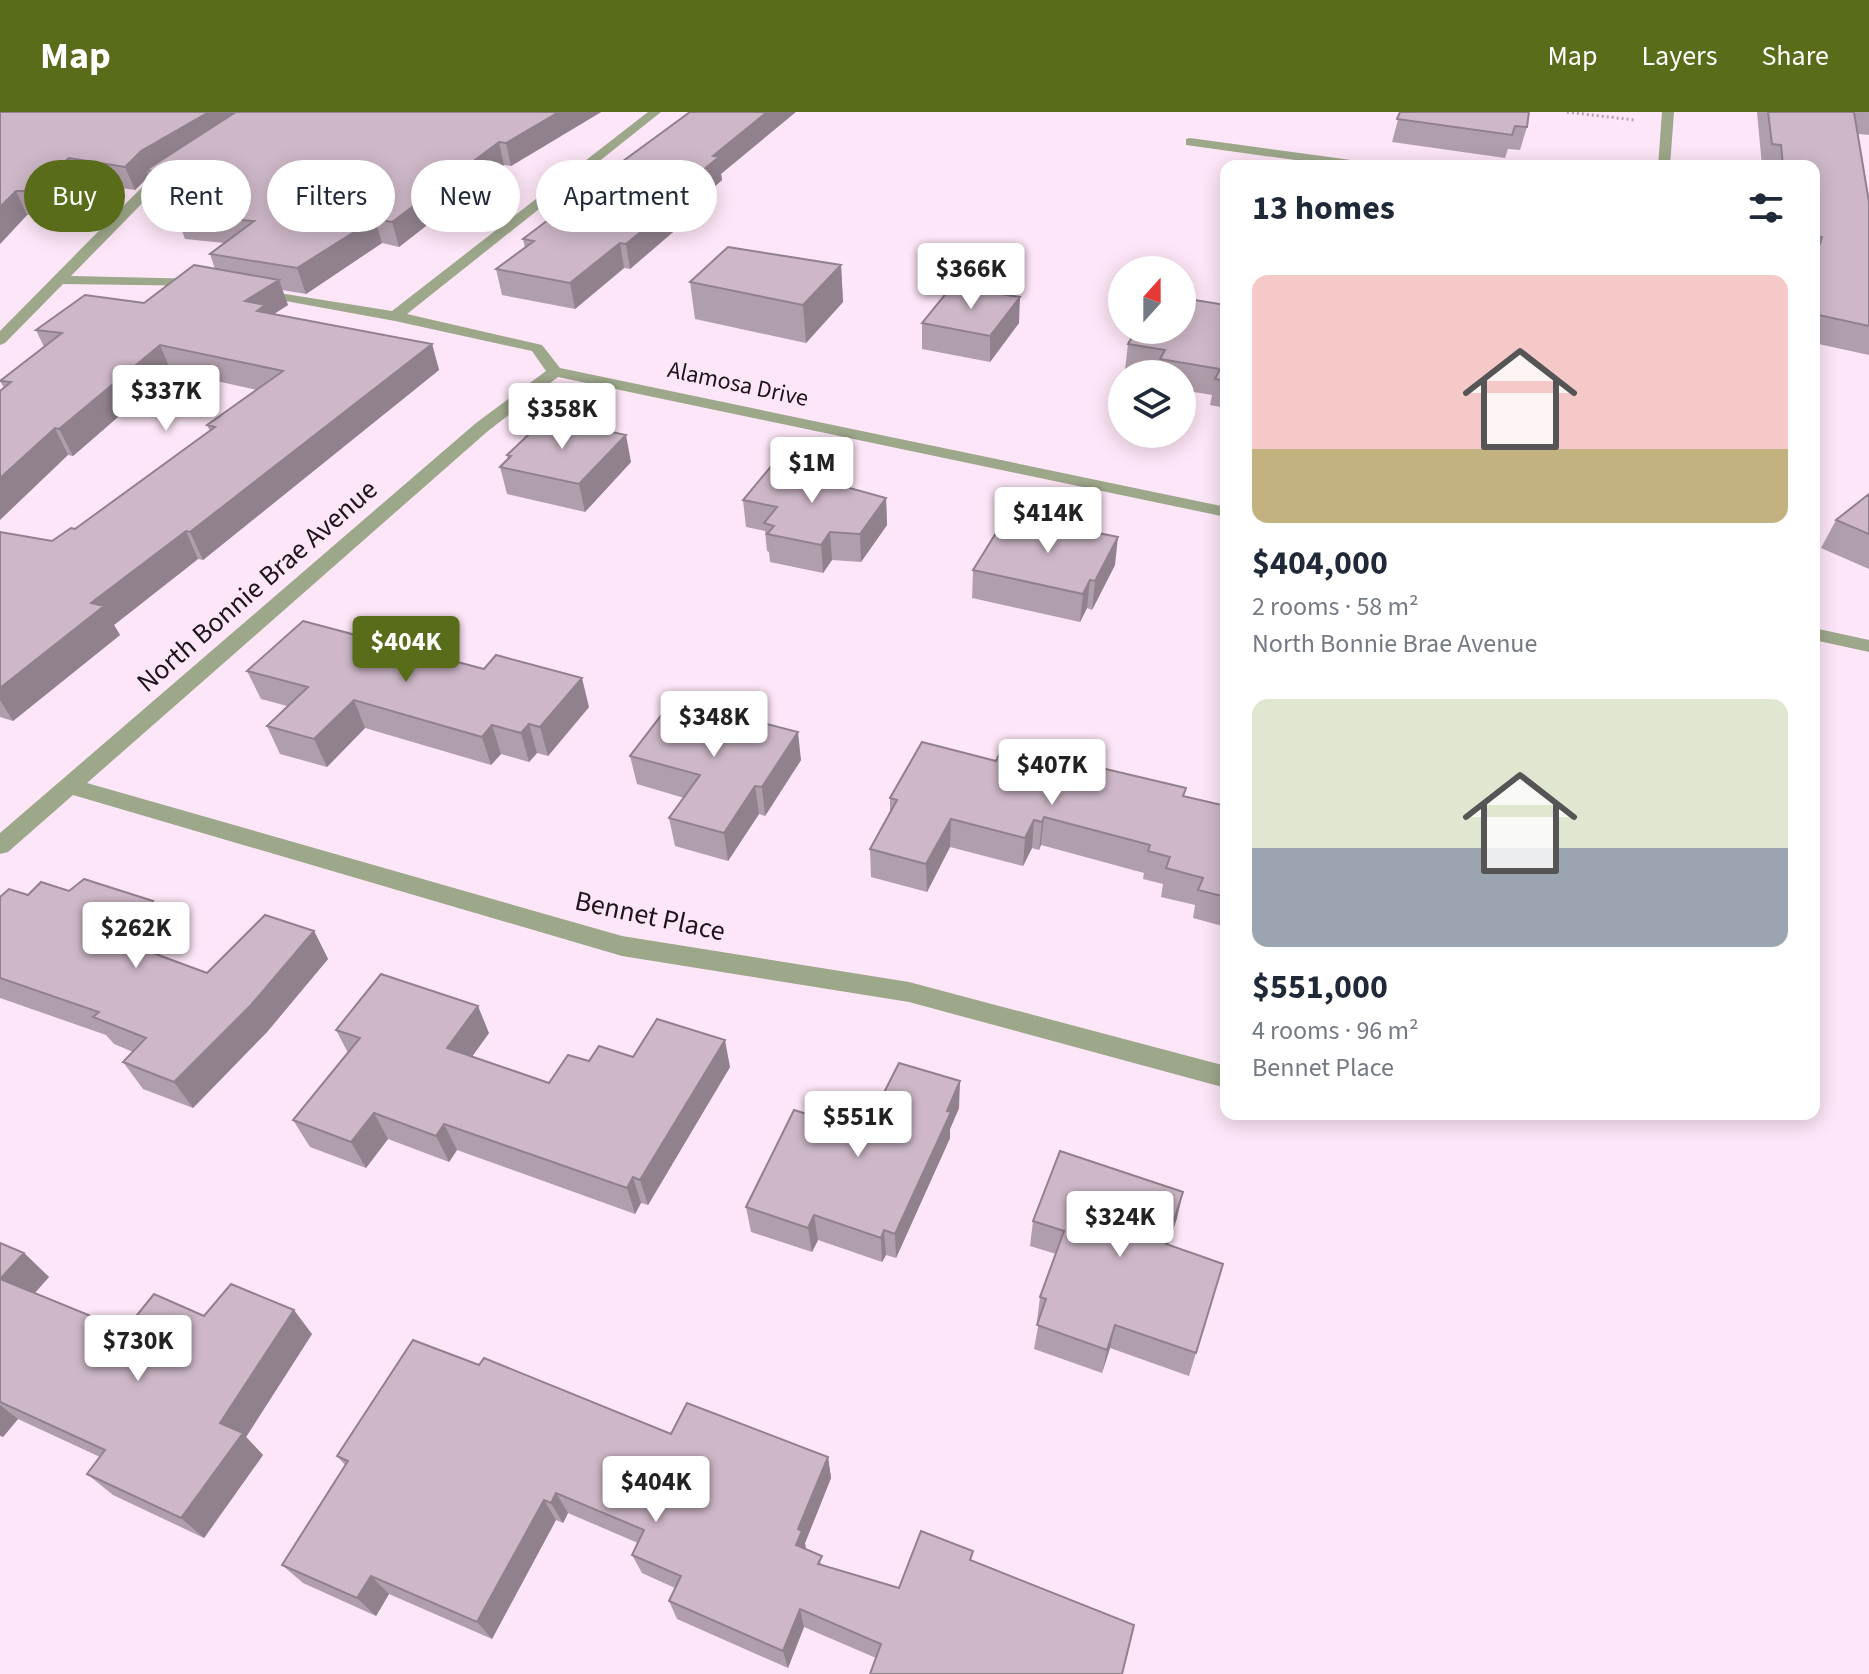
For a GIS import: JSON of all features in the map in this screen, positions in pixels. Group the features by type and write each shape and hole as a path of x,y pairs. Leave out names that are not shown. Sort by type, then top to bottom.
{"street":[{"path":"395,316 655,112"},
{"path":"1664,160 1667,118"},
{"path":"1190,142 1322,160"},
{"path":"0,340 157,180 194,157"},
{"path":"59,280 195,282 395,316 537,348 555,372"},
{"name":"Alamosa Drive","path":"555,372 1220,511"},
{"name":"North Bonnie Brae Avenue","path":"0,846 482,427 555,372"},
{"path":"1820,635 1869,646"},
{"name":"Bennet Place","path":"70,786 622,946 909,992 1220,1075"}],"path":[{"path":"1567,112 1667,118"}],"building":[{"path":"0,112 209,112 141,151 125,167 125,160 24,160 24,191 16,191 0,207"},
{"path":"236,112 559,112 506,143 499,142 475,160 411,160 411,208 395,220 395,160 267,160 267,232 354,232 297,268 210,254 239,232 251,232 254,221 251,221 251,160 162,160"},
{"path":"690,112 767,112 713,156 719,157 715,160 624,160"},
{"path":"1400,112 1529,112 1527,127 1515,126 1512,135 1397,119"},
{"path":"1768,112 1854,112 1869,202 1869,326 1820,315 1820,160 1782,160 1781,145 1772,144"},
{"path":"536,229 536,232 641,232 626,244 620,243 570,283 496,269 534,241 523,239"},
{"path":"728,247 841,265 803,305 690,282"},
{"path":"194,265 279,280 245,301 265,305 257,311 432,344 190,532 186,531 91,603 104,606 0,688 0,532 52,541 71,528 75,529 215,427 207,425 283,371 160,345 59,429 55,428 0,478 0,391 11,382 0,381 62,333 36,330 85,295 144,303"},
{"path":"952,286 1020,297 990,336 922,323"},
{"path":"1196,300 1220,304 1220,369 1196,365 1196,360 1160,359 1165,350 1128,344 1196,344"},
{"path":"546,418 626,435 579,484 500,467 511,456 507,455"},
{"path":"773,464 822,473 817,479 886,498 860,534 830,532 821,545 767,534 774,526 764,523 777,507 743,500"},
{"path":"1869,494 1869,534 1836,520"},
{"path":"1020,517 1118,537 1095,581 1090,580 1083,594 973,570 996,533 1008,536"},
{"path":"303,621 484,669 496,655 582,678 540,727 529,724 521,733 492,725 482,737 354,700 314,739 267,726 308,687 247,671"},
{"path":"673,700 798,732 762,787 755,786 724,833 669,818 700,775 630,756"},
{"path":"922,742 996,761 1004,745 1186,788 1183,796 1220,805 1220,896 1198,890 1203,878 1166,868 1170,857 1148,851 1150,845 1044,817 1042,822 1034,820 1025,838 951,819 926,864 870,849 897,800 890,798"},
{"path":"84,879 153,901 115,939 207,973 265,915 314,931 251,1005 174,1082 123,1062 146,1038 93,1017 99,1012 0,978 0,897 9,889 28,895 41,882 69,891"},
{"path":"381,974 478,1006 447,1048 549,1083 568,1055 589,1061 599,1046 633,1057 657,1019 725,1040 640,1180 633,1177 627,1188 444,1124 436,1136 374,1113 351,1142 293,1120 360,1038 336,1030"},
{"path":"899,1063 960,1081 947,1111 951,1112 895,1234 884,1230 881,1238 814,1215 808,1228 746,1207 794,1110 864,1132"},
{"path":"1060,1151 1183,1192 1166,1244 1223,1264 1196,1353 1115,1325 1107,1350 1037,1325 1046,1299 1040,1297 1064,1231 1033,1221"},
{"path":"0,1243 24,1253 0,1279"},
{"path":"0,1279 125,1330 154,1294 204,1316 231,1284 294,1310 220,1423 243,1433 181,1518 87,1474 105,1450 0,1402"},
{"path":"413,1340 479,1365 484,1358 671,1434 687,1403 828,1457 798,1529 802,1531 796,1545 822,1556 818,1564 899,1588 921,1531 973,1551 970,1560 1134,1625 1122,1674 870,1674 881,1644 800,1609 783,1651 669,1601 681,1576 632,1555 644,1530 556,1493 551,1503 544,1500 477,1622 371,1576 357,1598 282,1565 348,1461 337,1456"}]}
